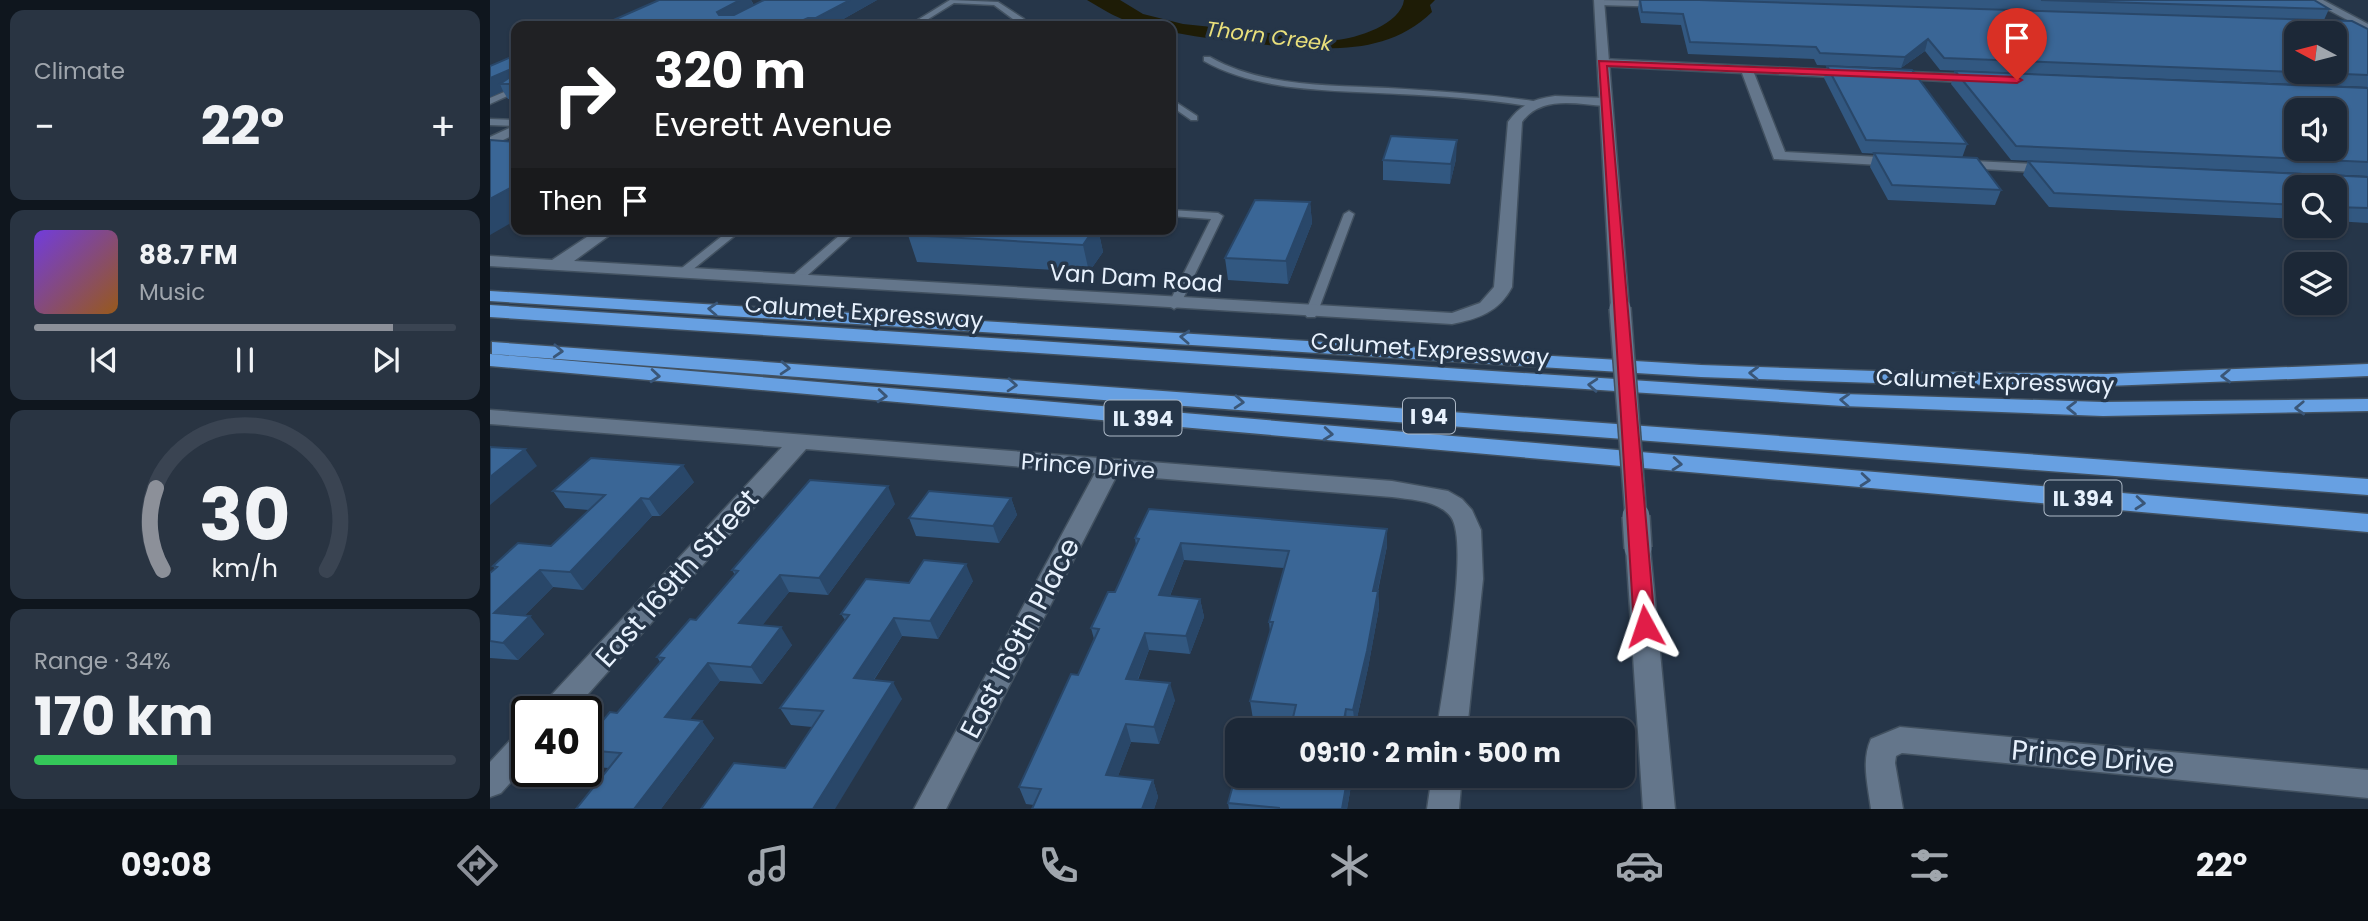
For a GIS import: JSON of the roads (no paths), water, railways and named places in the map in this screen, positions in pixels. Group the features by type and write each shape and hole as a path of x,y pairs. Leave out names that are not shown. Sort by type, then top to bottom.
{"highway":[{"path":"490,296 1701,371 1906,378 2106,380 2368,370"},
{"name":"Calumet Expressway","path":"490,311 1843,400 2103,409 2368,405"},
{"name":"I 94","path":"490,348 559,351 2368,487"},
{"name":"IL 394","path":"490,360 2368,523"}],"street":[{"path":"2315,0 2367,28"},
{"path":"1659,809 1599,1 1683,4"},
{"path":"2347,27 2367,28"},
{"path":"1602,63 1995,79"},
{"path":"1747,69 1779,156 1916,163"},
{"path":"1533,104 1554,100 1605,102"},
{"name":"Van Dam Road","path":"490,261 1311,314 1443,320 1462,318 1493,302 1500,294 1505,275 1516,122 1520,113 1533,104"},
{"path":"490,142 511,132"},
{"path":"1943,164 2067,170"},
{"path":"556,265 601,235"},
{"name":"Prince Drive","path":"491,418 1392,489 1440,497 1454,505 1464,516 1471,547 1470,579 1453,718"},
{"name":"East 169th Street","path":"569,696 799,443"},
{"name":"East 169th Place","path":"930,809 1109,468"},
{"name":"Prince Drive","path":"1887,809 1880,763 1882,748 1900,740 2368,784"},
{"path":"490,783 511,760"},
{"path":"1443,809 1445,788"}],"lane":[{"path":"920,21 948,2 958,1 996,3 1021,21"},
{"path":"1207,60 1230,71 1279,82 1364,91 1509,99 1533,104"},
{"path":"490,102 511,92"},
{"path":"1176,105 1194,117"},
{"path":"490,122 511,123"},
{"path":"1174,305 1218,216 1176,213"},
{"path":"1311,314 1349,214"},
{"path":"682,273 730,235"},
{"path":"795,280 847,235"}],"water":[{"path":"1087,0 1120,0 1143,14 1171,21 1130,21"},
{"name":"Thorn Creek","path":"1404,0 1435,0 1430,5 1432,12 1414,26 1375,43 1354,47 1311,48 1176,33 1176,22 1335,40 1376,29 1395,16"}]}
